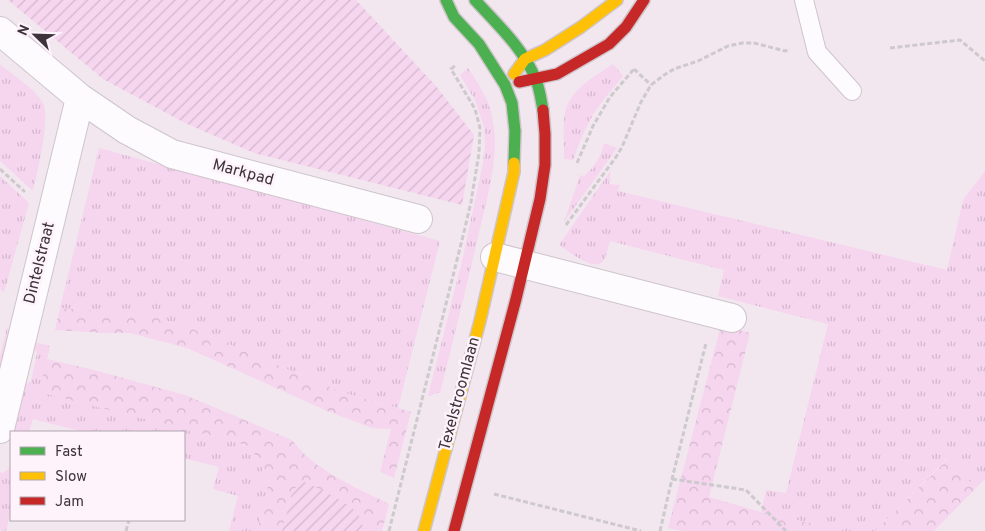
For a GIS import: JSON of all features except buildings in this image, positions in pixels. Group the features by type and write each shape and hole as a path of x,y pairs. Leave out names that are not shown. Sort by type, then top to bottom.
{"street":[{"name":"Texelstroomlaan","path":"424,531 480,321 514,172 515,131 512,103 505,85 478,44 454,17 446,0"},
{"name":"Texelstroomlaan","path":"454,531 516,299 540,199 545,165 545,134 541,96 536,79 525,59 475,0"},
{"path":"505,85 525,59 545,50 618,0"},
{"path":"505,85 557,74 609,44 626,27 644,0"},
{"name":"Markpad","path":"0,30 80,98 127,130 172,154 418,219"},
{"name":"Dintelstraat","path":"0,429 80,98"},
{"path":"494,257 723,316"}],"lane":[{"path":"804,0 817,52 852,91"}],"path":[{"path":"564,228 619,152 641,102 651,85 674,69 742,42 754,43 786,52 792,47 814,39"},
{"path":"890,48 960,40 985,61"},
{"path":"389,531 464,232 479,153 480,128 475,109 451,69 463,60 478,44"},
{"path":"575,169 593,126 610,97 634,69"},
{"path":"640,76 651,85"},
{"path":"660,531 672,479 723,316"},
{"path":"672,479 746,490 786,531"},
{"path":"466,488 641,531"}],"green space":[{"path":"8,0 356,0 436,86 474,135 462,205 254,153 185,123 103,79"},
{"path":"0,64 39,97 45,110 42,146 33,191 0,161"},
{"path":"613,64 623,76 590,120 573,160 564,159 564,120 569,101 581,87"},
{"path":"468,68 484,95 491,112 495,143 494,159 485,206 440,393 428,396 462,261 485,148 484,127 475,100 460,75"},
{"path":"604,143 617,148 564,222 579,178 581,175 584,176 588,173 594,165"},
{"path":"99,148 440,241 398,408 341,392 193,329 147,315 60,308"},
{"path":"611,170 609,184 620,185 618,191 947,270 963,200 985,171 985,479 976,488 947,459 875,531 826,531 818,525 761,512 766,490 786,493 828,324 718,296 724,270 610,241 604,260 600,264 588,263 559,245"},
{"path":"0,176 29,203 4,293 0,289"},
{"path":"60,308 147,315 193,329 341,392 411,412 394,478 380,472 391,429 372,428 325,410 187,348 130,333 55,330"},
{"path":"721,325 750,333 709,497 761,512 818,525 826,531 682,531 668,528"},
{"path":"7,328 10,329 0,374 0,356"},
{"path":"30,341 50,346 40,392 250,446 269,481 257,531 229,531 238,496 213,489 219,467 185,458 185,431 80,431 33,419 29,431 14,431 11,429 20,388 31,381 37,353"},
{"path":"47,359 185,395 292,440 312,461 324,470 389,504 382,531 363,531 363,528 293,489 282,531 257,531 269,481 250,446 39,392"},
{"path":"948,459 976,488 934,531 875,531"},
{"path":"10,468 10,513 6,531 0,530 0,472 3,473"},
{"path":"305,482 334,497 355,511 362,523 363,531 282,531 293,489"}],"traffic: fast":[{"path":"446,0 454,17 479,44 505,85 512,103 515,131 514,163"},
{"path":"475,0 509,37 531,69 537,84 543,110"}],"traffic: slow":[{"path":"514,74 525,59 545,50 581,27 617,0"},
{"path":"424,531 480,321 514,172 514,163"}],"traffic: jam":[{"path":"519,82 557,74 609,44 626,27 644,0"},
{"path":"454,531 516,299 540,199 545,165 543,110"}]}
